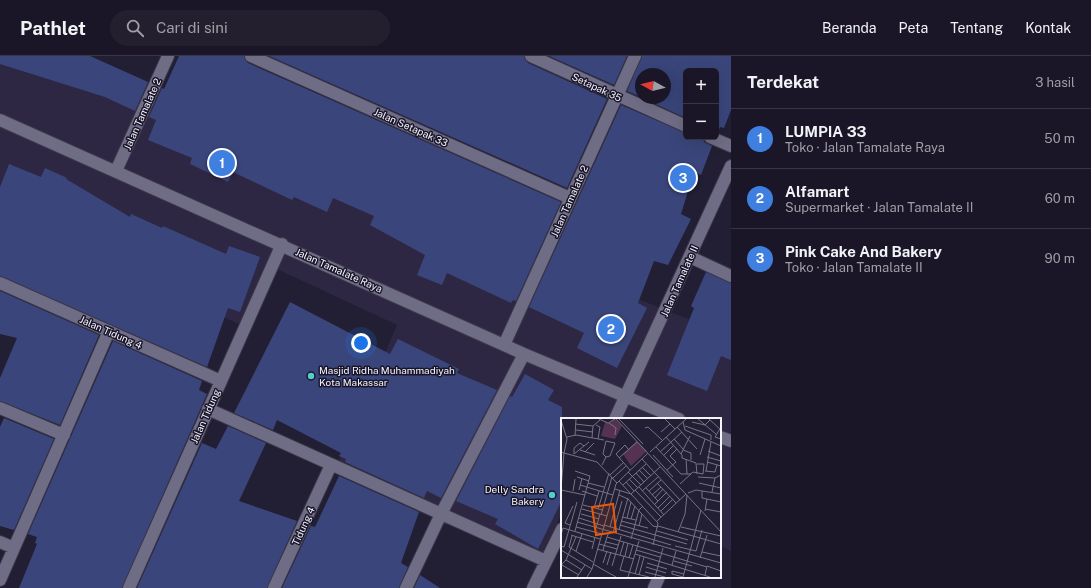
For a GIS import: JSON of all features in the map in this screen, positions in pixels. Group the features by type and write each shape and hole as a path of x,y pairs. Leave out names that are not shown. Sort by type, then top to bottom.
{"street":[{"name":"Jalan Tamalate 2","path":"116,171 168,56"},
{"name":"Jalan Setapak 33","path":"251,56 570,198"},
{"name":"Setapak 35","path":"531,56 683,125"},
{"name":"Jalan Tamalate 2","path":"504,345 635,56"},
{"name":"Jalan Tamalate Raya","path":"0,120 282,244 524,354 677,418"},
{"path":"717,140 731,146"},
{"name":"Jalan Tamalate II","path":"615,418 731,166"},
{"name":"Jalan Tidung","path":"129,588 282,244"},
{"path":"690,257 731,276"},
{"name":"Jalan Tidung 4","path":"0,282 221,381"},
{"path":"0,580 109,331"},
{"path":"406,588 441,514 524,354"},
{"path":"0,408 64,435"},
{"path":"208,409 546,561"},
{"path":"721,437 731,441"},
{"name":"Tidung 4","path":"274,588 331,464"},
{"path":"533,588 561,530"},
{"path":"0,542 14,548"},
{"path":"654,588 659,578"}],"shaded area":[{"path":"0,56 90,56 545,262 731,336 731,551 721,546 721,418 561,418 561,514 542,557 338,462 397,325 266,264 239,324 0,219"}],"building":[{"path":"0,56 90,56 148,82 135,111 105,97 0,64"},
{"path":"179,56 244,56 248,63 561,202 516,301 513,300 511,303 447,273 442,285 417,275 425,255 370,225 374,216 333,198 327,212 294,197 292,200 233,172 228,182 190,164 192,158 148,140 156,120 149,117"},
{"path":"269,56 524,56 528,63 607,99 567,188"},
{"path":"549,56 627,56 614,85"},
{"path":"642,56 731,56 731,110 724,128 720,127 719,130 719,68 683,68 683,117 655,104 671,104 671,68 637,68"},
{"path":"635,72 635,94 627,91"},
{"path":"621,105 683,132 683,140 704,140 704,142 712,146 701,175 694,172 681,214 691,219 668,265 654,261 638,303 647,308 617,368 577,348 584,333 529,307"},
{"path":"9,164 41,177 45,168 67,178 66,179 130,217 131,214 162,228 163,226 226,254 229,246 260,257 240,312 228,308 207,367 0,276 0,187"},
{"path":"706,272 731,283 731,360 721,356 707,391 667,375 694,308 691,306"},
{"path":"0,291 99,335 60,425 0,401 0,378 17,338 0,334"},
{"path":"290,302 390,354 398,339 459,369 457,373 497,390 441,498 427,491 424,498 345,462 346,459 339,456 341,453 277,420 273,430 234,413"},
{"path":"113,341 202,381 199,390 207,394 122,588 19,588 37,544 35,543 37,537 28,534"},
{"path":"525,374 554,390 548,400 562,407 561,502 538,549 495,524 498,519 456,501 510,396 512,397"},
{"path":"4,418 54,439 14,530 0,526 0,427"},
{"path":"228,426 266,443 239,501 297,521 267,588 137,588 202,443 216,449"},
{"path":"339,476 419,512 401,563 408,567 399,588 282,588 311,526 315,527"},
{"path":"420,575 440,588 414,588"}],"place":[{"name":"LUMPIA 33","path":"222,163"},
{"name":"Pink Cake And Bakery","path":"683,178"},
{"name":"Alfamart","path":"611,329"},
{"name":"Masjid Ridha Muhammadiyah Kota Makassar","path":"311,376"},
{"name":"Delly Sandra Bakery","path":"552,495"}]}
